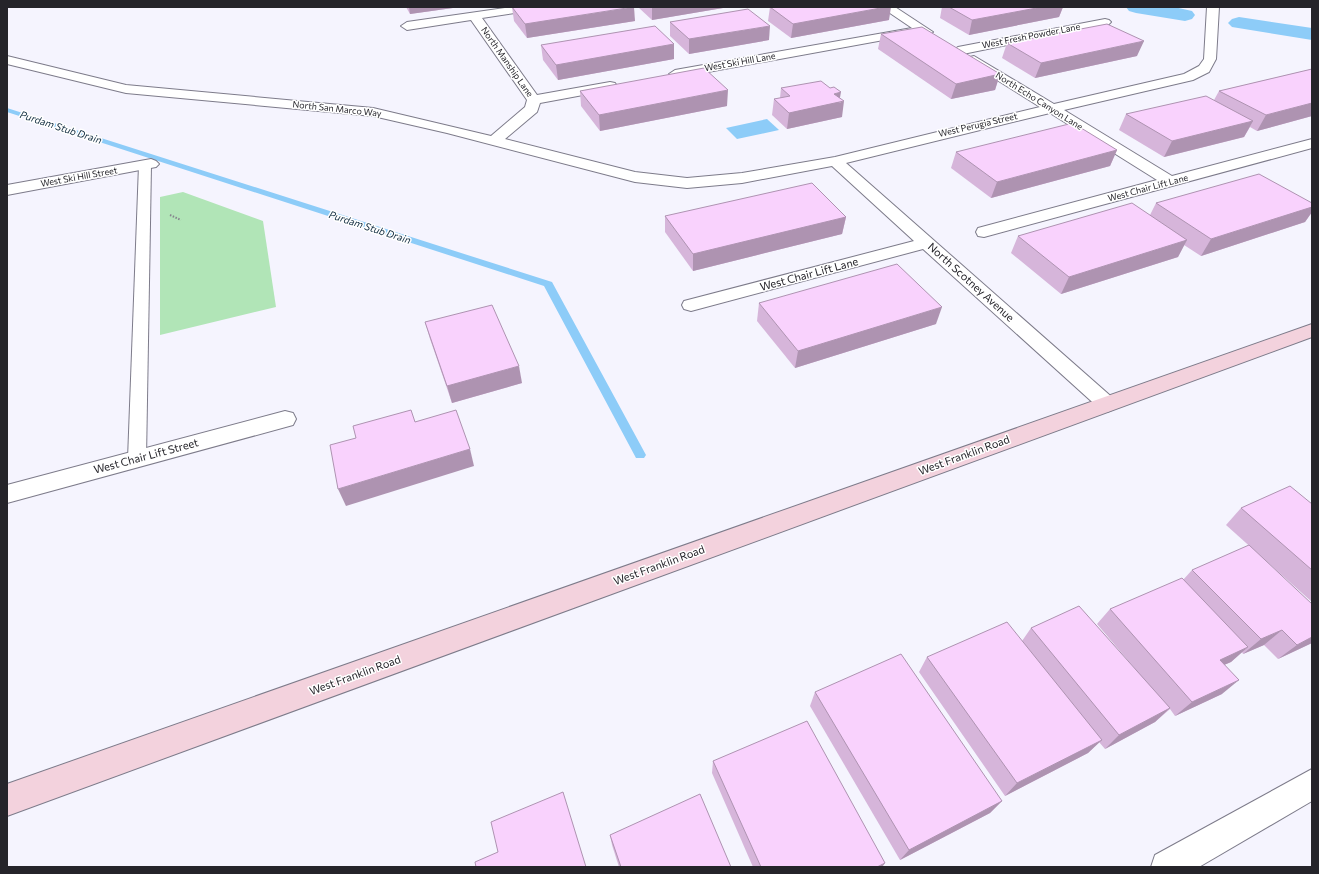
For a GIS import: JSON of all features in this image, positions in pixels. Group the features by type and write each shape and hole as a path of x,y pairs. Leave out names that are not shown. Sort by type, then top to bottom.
{"main road":[{"name":"West Franklin Road","path":"7,800 1312,330"}],"street":[{"path":"408,26 535,7"},
{"name":"North Echo Canyon Lane","path":"887,7 1170,182"},
{"name":"West Perugia Street","path":"687,183 742,178 835,161 1051,108 1188,77 1204,69 1210,59 1213,7"},
{"name":"North Manship Lane","path":"474,16 534,100 532,108 495,140"},
{"name":"West Fresh Powder Lane","path":"958,51 1105,22"},
{"name":"West Ski Hill Lane","path":"666,76 922,29"},
{"name":"North San Marco Way","path":"7,60 126,89 373,112 495,140 635,177 687,183"},
{"path":"534,100 619,85"},
{"name":"West Chair Lift Lane","path":"984,232 1312,143"},
{"name":"North Scotney Avenue","path":"835,161 1107,404"},
{"name":"West Ski Hill Street","path":"7,190 148,164"},
{"name":"West Chair Lift Lane","path":"690,305 927,243"},
{"name":"West Chair Lift Street","path":"7,494 284,418"},
{"path":"1167,867 1312,784"}],"lane":[{"path":"137,459 148,164"}],"green space":[{"path":"183,192 263,221 276,307 160,335 160,197"}],"water":[{"path":"767,119 779,130 737,139 726,128"}],"building":[{"path":"512,7 633,7 525,24"},
{"path":"770,7 886,7 793,24"},
{"path":"949,7 1042,7 972,20"},
{"path":"748,9 770,26 689,39 670,22"},
{"path":"1107,24 1144,41 1041,63 1007,43"},
{"path":"655,26 674,44 556,65 541,45"},
{"path":"922,27 1000,74 956,84 881,34"},
{"path":"704,68 728,90 599,115 580,91"},
{"path":"1312,69 1312,103 1266,115 1219,91"},
{"path":"821,81 830,88 834,87 841,92 834,94 844,101 789,113 774,99 790,96 781,88"},
{"path":"1206,96 1253,121 1172,141 1126,114"},
{"path":"1073,123 1117,150 997,182 956,152"},
{"path":"1259,174 1312,203 1312,207 1211,239 1156,203"},
{"path":"812,183 846,217 693,254 665,216"},
{"path":"1132,203 1187,240 1069,277 1018,236"},
{"path":"897,264 942,307 798,351 759,303"},
{"path":"492,305 519,366 447,386 425,322"},
{"path":"411,410 415,422 456,410 470,449 338,489 330,445 356,438 353,426"},
{"path":"1290,486 1312,504 1312,570 1241,508"},
{"path":"1249,545 1312,604 1312,637 1297,645 1282,630 1261,639 1192,570"},
{"path":"1182,578 1248,647 1220,660 1239,680 1192,702 1110,609"},
{"path":"1079,606 1170,708 1119,735 1031,628"},
{"path":"1007,622 1102,740 1017,783 927,657"},
{"path":"901,654 1002,801 909,850 815,692"},
{"path":"807,721 885,863 877,867 761,867 713,761"},
{"path":"563,792 586,867 476,867 475,862 498,852 491,822"},
{"path":"700,794 731,867 621,867 610,835"}],"waterway":[{"path":"1136,7 1185,15"},
{"path":"1239,23 1312,34"},
{"name":"Purdam Stub Drain","path":"7,110 548,284 640,455"}]}
